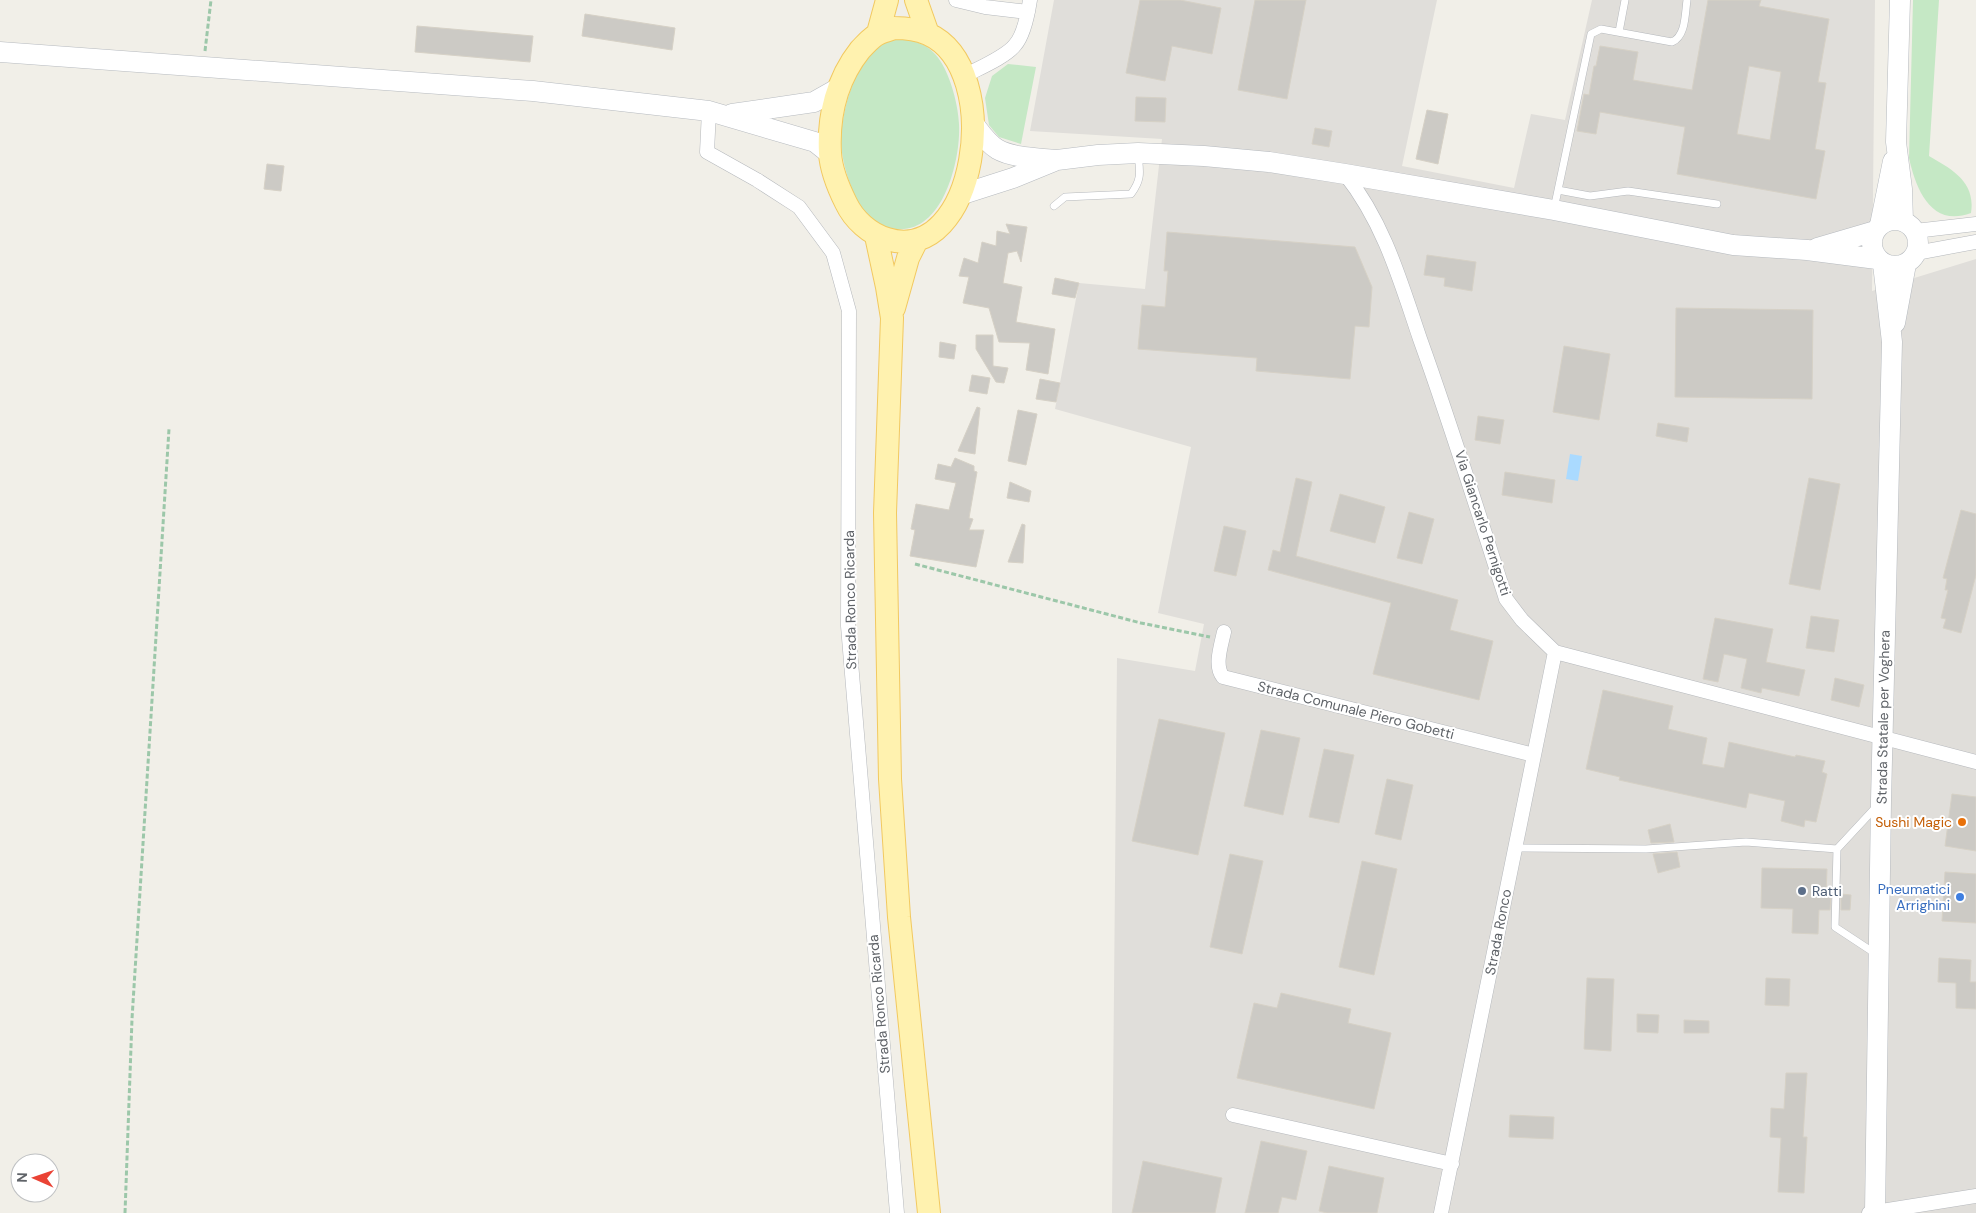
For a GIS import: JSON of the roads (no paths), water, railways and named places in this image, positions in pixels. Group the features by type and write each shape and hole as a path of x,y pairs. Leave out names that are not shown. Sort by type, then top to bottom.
{"main road":[{"path":"878,33 887,0"},
{"path":"916,0 928,34"},
{"path":"960,195 1013,178 1056,160 1098,154 1138,153 1204,156 1269,162 1345,174 1554,210 1733,245 1807,250 1880,261 1898,267 1911,259 1918,245 1909,226 1896,142 1900,0"},
{"path":"894,28 911,28 928,34 942,43 955,58 964,76 970,97 973,123 970,166 960,195 946,218 933,231 917,240 892,241 876,236 860,224 847,206 835,179 830,154 830,122 837,89 851,62 878,33 894,28"},
{"path":"0,52 533,91 717,113 815,142 830,154"},
{"path":"717,113 814,102 837,89"},
{"path":"973,123 988,141 998,149 1023,156 1056,160"},
{"path":"1880,261 1872,245 1878,228 1896,142"},
{"path":"1807,250 1878,228 1895,220 1909,226"},
{"path":"876,236 892,318 885,513 890,779 899,917 930,1213"},
{"path":"892,318 908,258 917,240"},
{"name":"Strada Statale per Voghera","path":"1892,342 1911,259"},
{"name":"Strada Statale per Voghera","path":"1873,1213 1892,342 1880,261"}],"street":[{"path":"956,0 985,7 1029,6 1015,45 995,60 964,76"},
{"name":"Strada Ronco Ricarda","path":"717,113 707,152 758,180 799,207 833,253 849,311 848,626 897,1213"},
{"name":"Via Giancarlo Pernigotti","path":"1345,174 1363,196 1383,235 1448,417 1506,599 1522,620 1555,652 1976,762"},
{"path":"1909,226 1976,224"},
{"path":"1911,259 1976,242"},
{"name":"Strada Comunale Piero Gobetti","path":"1223,636 1218,666 1223,677 1534,754"},
{"name":"Strada Ronco","path":"1441,1213 1555,652"},
{"path":"1233,1115 1452,1164"},
{"path":"1873,1213 1976,1196"}],"lane":[{"path":"1619,32 1625,0"},
{"path":"1554,210 1591,34 1602,30 1672,42 1677,39 1684,24 1687,0"},
{"path":"1054,206 1065,197 1131,194 1139,183 1138,153"},
{"path":"1558,190 1590,196 1628,191 1717,204"},
{"path":"1879,955 1835,927 1838,849 1881,801"},
{"path":"1514,848 1646,848 1746,842 1838,849"}],"water":[{"path":"1570,454 1582,456 1578,481 1566,479"}],"place":[{"name":"Sushi Magic","path":"1962,822"},
{"name":"Ratti","path":"1802,891"},
{"name":"Pneumatici Arrighini","path":"1960,897"}]}
